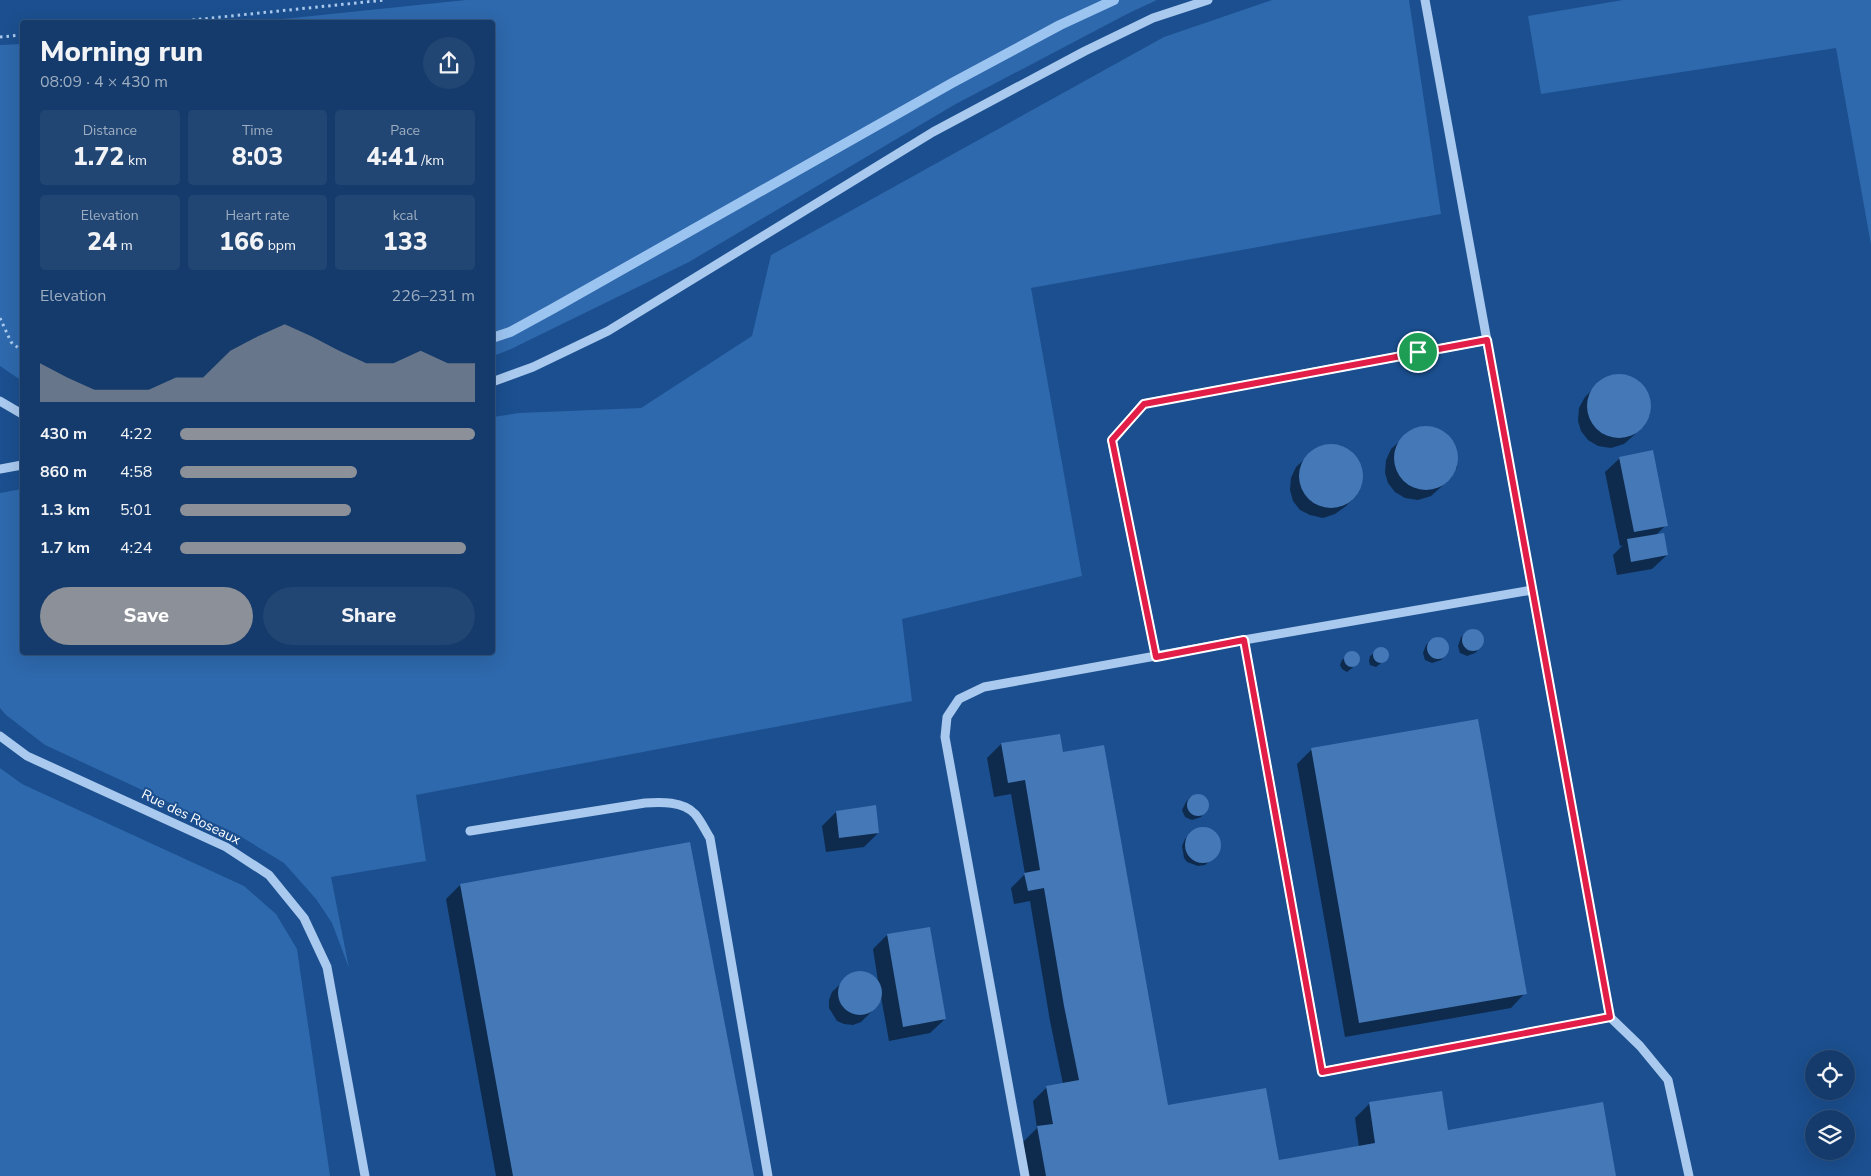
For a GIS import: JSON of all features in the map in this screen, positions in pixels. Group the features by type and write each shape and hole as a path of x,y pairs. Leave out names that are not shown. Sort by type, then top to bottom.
{"street":[{"path":"495,381 533,367 608,331 933,132 1085,51 1153,18 1208,0"},
{"path":"1425,0 1610,1017 1640,1046 1668,1080 1689,1176"},
{"path":"1156,657 1112,440 1144,404 1487,340"},
{"path":"0,401 20,413"},
{"path":"0,469 20,465"},
{"path":"1025,1176 944,737 947,717 958,699 984,688 1532,590"},
{"path":"1244,640 1322,1072 1610,1017"},
{"name":"Rue des Roseaux","path":"0,736 27,756 226,847 269,875 304,918 328,967 365,1176"},
{"path":"470,831 645,803 679,804 694,813 710,838 768,1176"}],"path":[{"path":"192,20 385,0"},
{"path":"0,37 20,35"},
{"path":"0,318 10,342 20,350"}],"shaded area":[{"path":"466,0 1157,0 954,105 689,262 495,355 495,20 272,20"},
{"path":"1272,0 1409,0 1441,214 1031,288 1082,576 902,619 912,701 416,795 426,861 331,877 349,968 332,923 316,899 284,863 235,833 45,745 6,715 0,708 0,493 20,489 20,655 495,655 495,417 519,413 641,408 752,336 771,255 1164,37"},
{"path":"1623,0 1871,0 1871,245 1836,48 1541,94 1528,16"},
{"path":"20,44 20,380 0,366 0,45"},
{"path":"0,768 22,784 244,886 276,914 297,949 330,1176 0,1176"}],"building":[{"path":"1613,374 1625,374 1642,383 1649,394 1651,406 1649,418 1642,429 1625,438 1613,438 1601,433 1592,424 1587,412 1587,400 1592,388 1601,379"},
{"path":"1420,426 1432,426 1449,435 1456,446 1458,458 1456,470 1449,481 1432,490 1420,490 1408,485 1399,476 1394,464 1394,452 1399,440 1408,431"},
{"path":"1325,444 1337,444 1354,453 1361,464 1363,476 1361,488 1354,499 1337,508 1325,508 1313,503 1304,494 1299,482 1299,470 1304,458 1313,449"},
{"path":"1653,450 1668,526 1634,532 1619,457"},
{"path":"1664,533 1668,555 1631,562 1627,539"},
{"path":"1469,629 1477,629 1484,636 1484,644 1477,651 1469,651 1462,644 1462,636"},
{"path":"1438,637 1446,640 1449,648 1446,656 1438,659 1430,656 1427,648 1430,640"},
{"path":"1381,647 1389,655 1381,663 1373,655"},
{"path":"1352,651 1360,659 1352,667 1344,659"},
{"path":"1478,719 1527,994 1359,1023 1311,748"},
{"path":"1060,734 1063,752 1104,745 1168,1105 1266,1088 1279,1160 1375,1143 1369,1102 1442,1091 1448,1130 1603,1102 1616,1176 1046,1176 1037,1126 1053,1124 1046,1086 1079,1080 1044,888 1028,891 1024,873 1040,870 1025,780 1008,783 1001,743"},
{"path":"1198,794 1206,797 1209,805 1206,813 1198,816 1190,813 1187,805 1190,797"},
{"path":"876,805 879,833 839,838 836,811"},
{"path":"1203,827 1215,833 1221,845 1215,857 1203,863 1191,857 1185,845 1191,833"},
{"path":"690,842 754,1176 513,1176 460,884"},
{"path":"930,927 946,1019 903,1027 887,934"},
{"path":"856,971 864,971 876,977 882,993 876,1009 864,1015 856,1015 844,1009 838,997 838,989 844,977"}],"waterway":[{"path":"495,337 510,332 554,308 952,83 1060,25 1114,0"}],"route":[{"path":"1487,340 1610,1017 1322,1072 1244,640 1156,657 1112,440 1144,404 1418,352 1487,340"}]}
